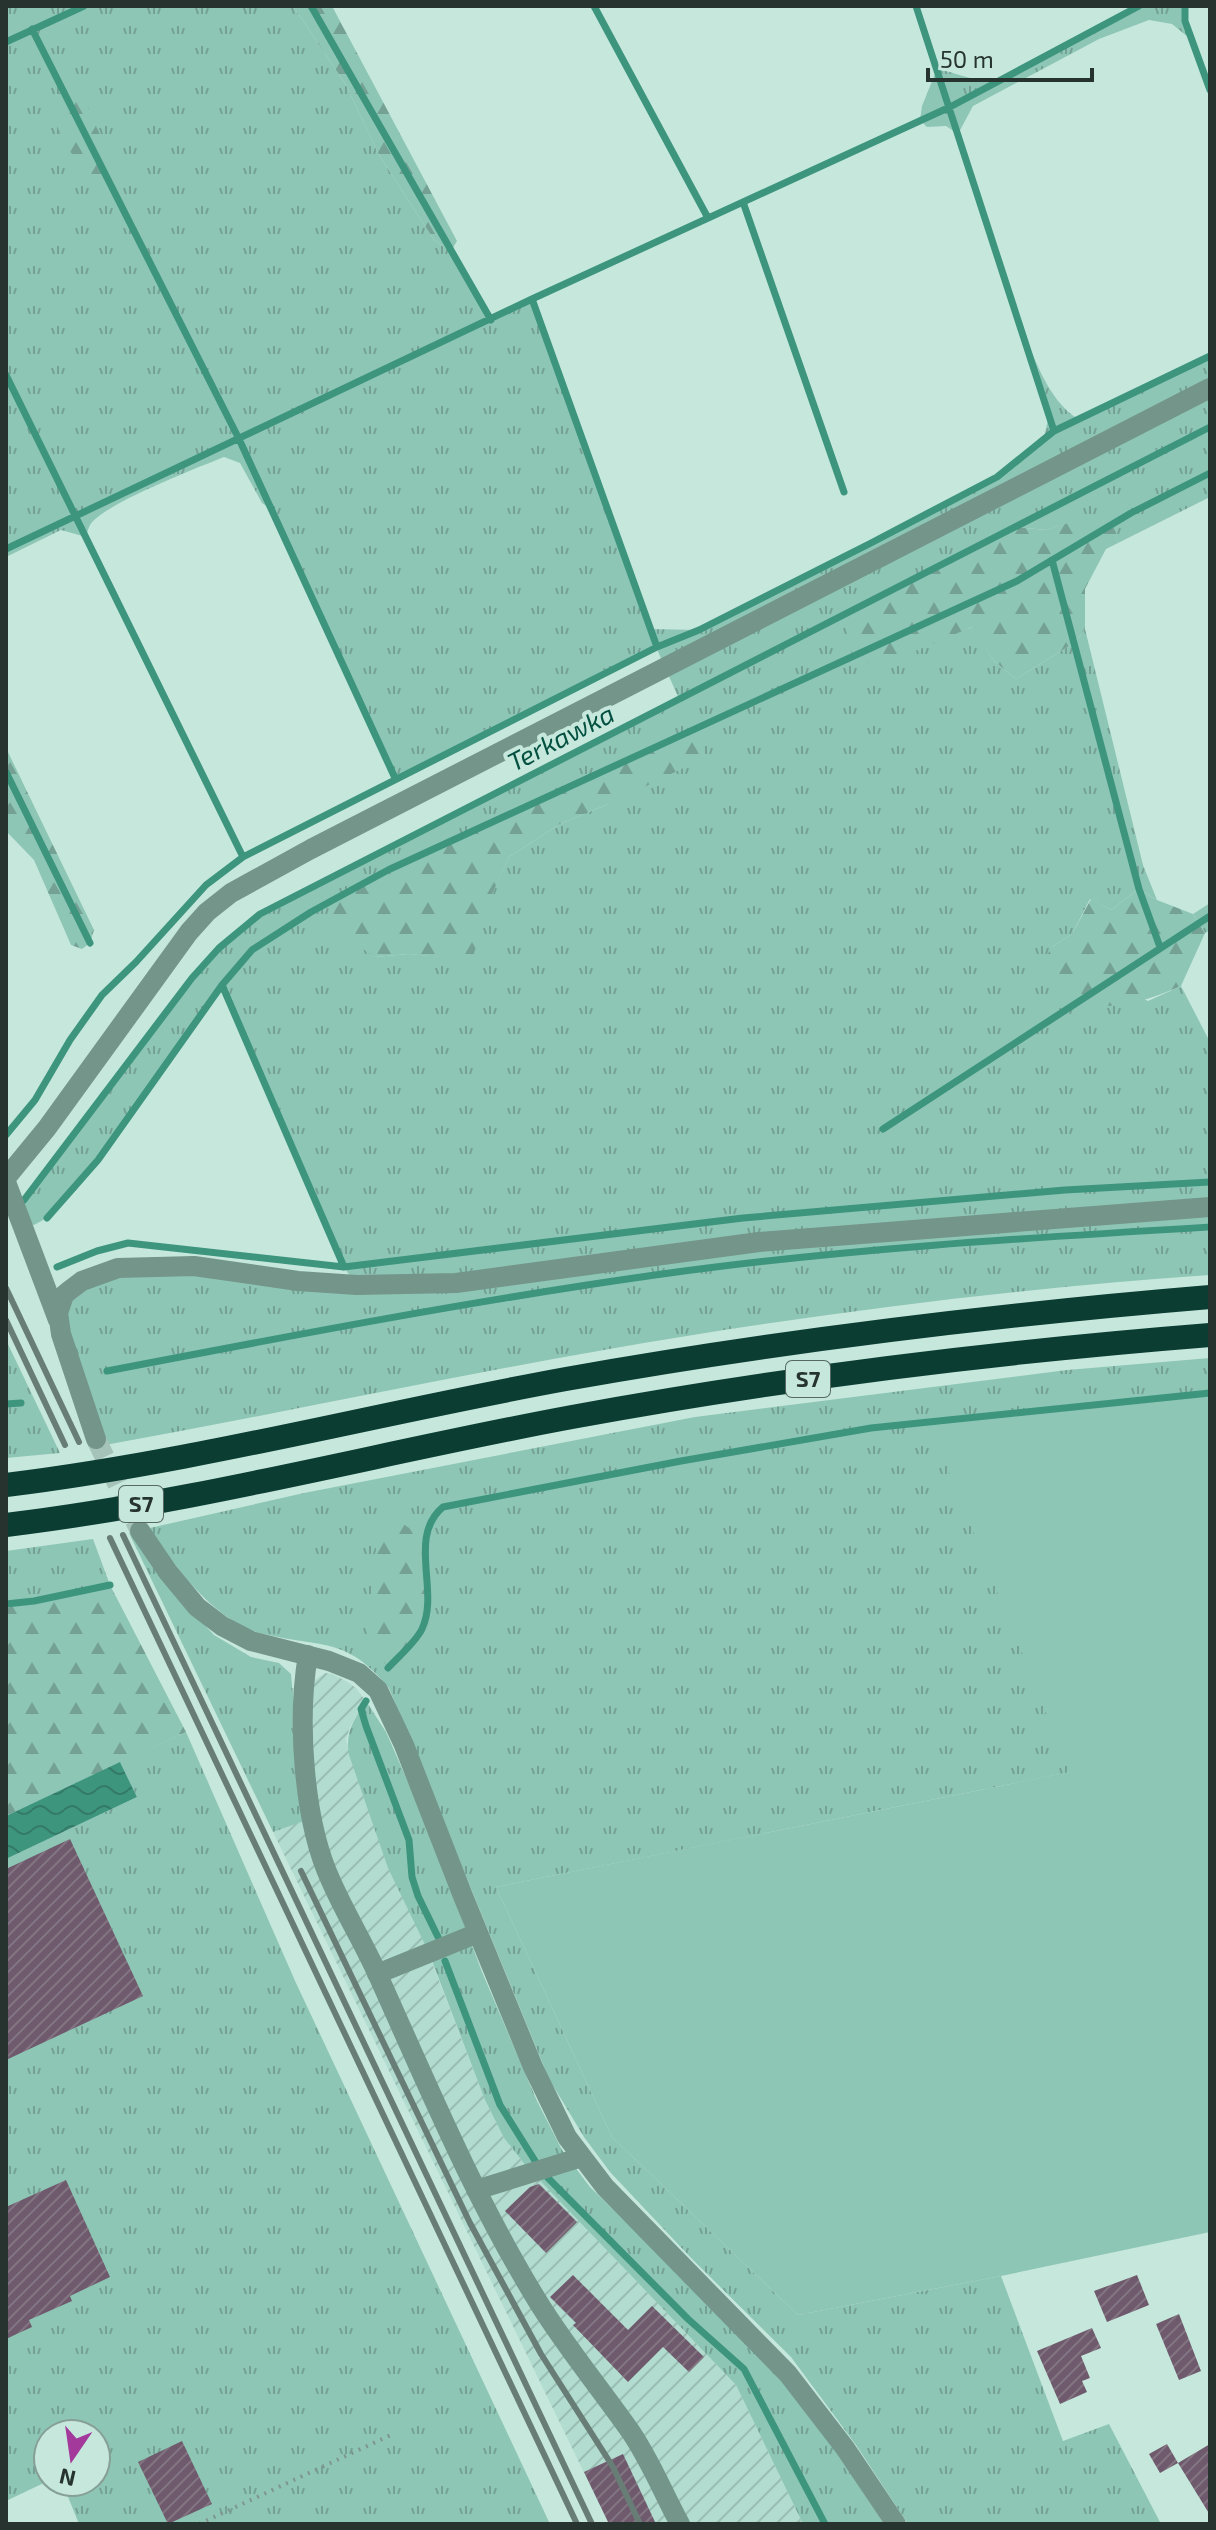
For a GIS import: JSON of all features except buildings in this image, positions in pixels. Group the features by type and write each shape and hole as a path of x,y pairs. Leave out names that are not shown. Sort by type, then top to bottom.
{"highway":[{"name":"S7","path":"6,1485 157,1462 392,1412 738,1351 911,1326 1210,1297"},
{"name":"S7","path":"6,1525 117,1509 574,1416 749,1387 1088,1344 1210,1335"}],"street":[{"path":"96,1439 59,1322 6,1180 207,912 231,893 311,849 1210,388"},
{"path":"59,1322 60,1304 70,1290 82,1281 118,1268 194,1266 298,1281 357,1285 456,1283 759,1242 1210,1207"},
{"path":"140,1531 197,1607 222,1626 251,1641 308,1655 359,1673 378,1690 404,1745 533,2067 567,2137 605,2187 788,2374 845,2448 896,2524"},
{"path":"308,1655 302,1689 304,1743 316,1836 329,1879 377,1974 424,2083 476,2190 540,2305 592,2382 630,2430 680,2524"},
{"path":"377,1974 478,1933"},
{"path":"476,2190 582,2157"}],"path":[{"path":"199,2524 393,2434"}],"shaded area":[{"path":"325,1673 346,1681 366,1701 346,1740 485,2100 504,2138 526,2166 736,2385 803,2524 609,2524 273,1832 304,1820 291,1688 302,1689"}],"green space":[{"path":"6,6 293,6 346,85 379,155 434,240 451,251 490,319 532,299 651,629 699,630 997,477 1043,441 1049,416 1018,321 1049,388 1078,419 1210,356 1210,497 1118,543 1113,523 1084,519 1046,530 1015,527 946,636 973,627 994,661 1016,679 1074,643 1085,629 1143,865 1157,900 1139,889 1111,910 1090,899 1072,934 1052,947 1148,1001 1181,986 1210,1042 1210,1275 982,1296 755,1325 541,1361 105,1445 60,1304 118,1268 356,1285 344,1267 222,986 101,1157 63,1204 34,1225 21,1219 17,1205 24,1200 192,978 219,948 260,914 679,699 656,647 395,778 271,509 262,503 240,463 224,457 113,507 98,516 90,525 86,537 61,530 6,557","holes":["613,802 560,824 509,857 493,891 471,959 408,954 375,957 327,903"]},
{"path":"293,6 332,6 457,241 451,251 434,240 379,155 346,85"},
{"path":"1139,6 1185,6 1185,21 1193,41 1172,24 1149,20 1099,39 973,106 958,134 946,126 927,127 920,120 922,106 937,69 995,83"},
{"path":"62,87 86,102 115,171 109,182 100,180 81,166 59,132 54,111"},
{"path":"1084,518 1114,523 1118,543 1106,549 1085,589 1085,629 1074,643 1016,679 994,661 972,627 894,660 857,664 852,656 844,615 1015,527 1046,530"},
{"path":"692,728 706,757 560,824 509,857 493,892 472,960 408,954 375,957 340,934 326,903 388,870"},
{"path":"6,748 94,930 90,943 82,949 71,945 34,860 6,831"},
{"path":"1139,889 1157,900 1193,914 1205,933 1181,986 1130,1003 1090,1005 1062,992 1036,974 1052,947 1072,934 1091,899 1111,910"},
{"path":"1210,903 1210,930 1205,933 1193,914"},
{"path":"6,1340 60,1453 6,1458"},
{"path":"1210,1358 1210,1393 930,1422 1071,1772 496,1887 612,2137 798,2315 1001,2276 1063,2441 1109,2424 1161,2524 908,2524 856,2445 791,2357 610,2172 584,2137 549,2079 389,1688 374,1671 346,1652 264,1634 230,1619 198,1592 150,1528 304,1493 695,1417 1067,1370"},
{"path":"1210,1393 1210,2232 798,2315 612,2137 496,1887 1070,1772 929,1422"},
{"path":"396,1514 402,1523 426,1540 427,1602 422,1629 388,1668 375,1651 368,1630 379,1519"},
{"path":"129,1533 133,1533 186,1605 214,1635 251,1657 279,1663 291,1674 304,1821 273,1832"},
{"path":"93,1539 110,1585 6,1608 6,1551"},
{"path":"110,1585 186,1732 6,1816 6,1608"},
{"path":"366,1701 386,1732 426,1823 482,1972 537,2101 562,2150 590,2187 747,2341 784,2382 836,2451 884,2524 803,2524 736,2385 526,2166 504,2138 485,2100 429,1953 388,1868 349,1755 349,1732"},
{"path":"186,1732 296,1983 550,2524 79,2524 68,2498 112,2498 112,2418 32,2418 32,2489 6,2501 6,1859 137,1797 120,1762"}],"water":[{"path":"120,1762 137,1797 6,1859 6,1816"}],"waterway":[{"path":"6,42 84,6"},
{"path":"311,6 491,320"},
{"path":"594,6 708,218"},
{"path":"916,6 1054,431"},
{"path":"6,549 532,299 950,107 1139,6"},
{"path":"1185,6 1185,21 1210,90"},
{"path":"32,29 239,439 395,778"},
{"path":"743,202 844,492"},
{"path":"532,299 657,647"},
{"path":"6,1135 35,1100 70,1040 102,995 206,885 243,857 657,647 699,630 871,543 997,477 1054,431 1210,356"},
{"path":"6,375 243,857"},
{"name":"Terkawka","path":"24,1200 192,978 219,948 260,914 1210,427"},
{"path":"47,1218 98,1160 222,985 252,950 311,912 388,870 1017,581 1131,513 1210,473"},
{"path":"1052,560 1139,889 1160,947"},
{"path":"6,772 90,943"},
{"path":"883,1129 1210,916"},
{"path":"222,985 344,1267"},
{"path":"57,1267 128,1243 344,1267 743,1218 1065,1190 1210,1182"},
{"path":"107,1371 449,1308 724,1266 932,1245 1210,1227"},
{"path":"388,1668 422,1629 428,1598 427,1533 432,1519 443,1507 871,1428 1210,1393"},
{"path":"6,1404 21,1403"},
{"path":"6,1604 110,1585"},
{"path":"366,1701 361,1709 409,1840 412,1877 438,1937"},
{"path":"445,1961 500,2105 537,2164"},
{"path":"548,2178 688,2319 744,2369 825,2524"}],"tunnel":[{"path":"96,1439 140,1531"}],"railway":[{"path":"6,1288 79,1442"},
{"path":"6,1320 65,1445"},
{"path":"123,1535 592,2524"},
{"path":"110,1538 577,2524"},
{"path":"301,1871 470,2223 541,2354 613,2467 640,2524"}]}
